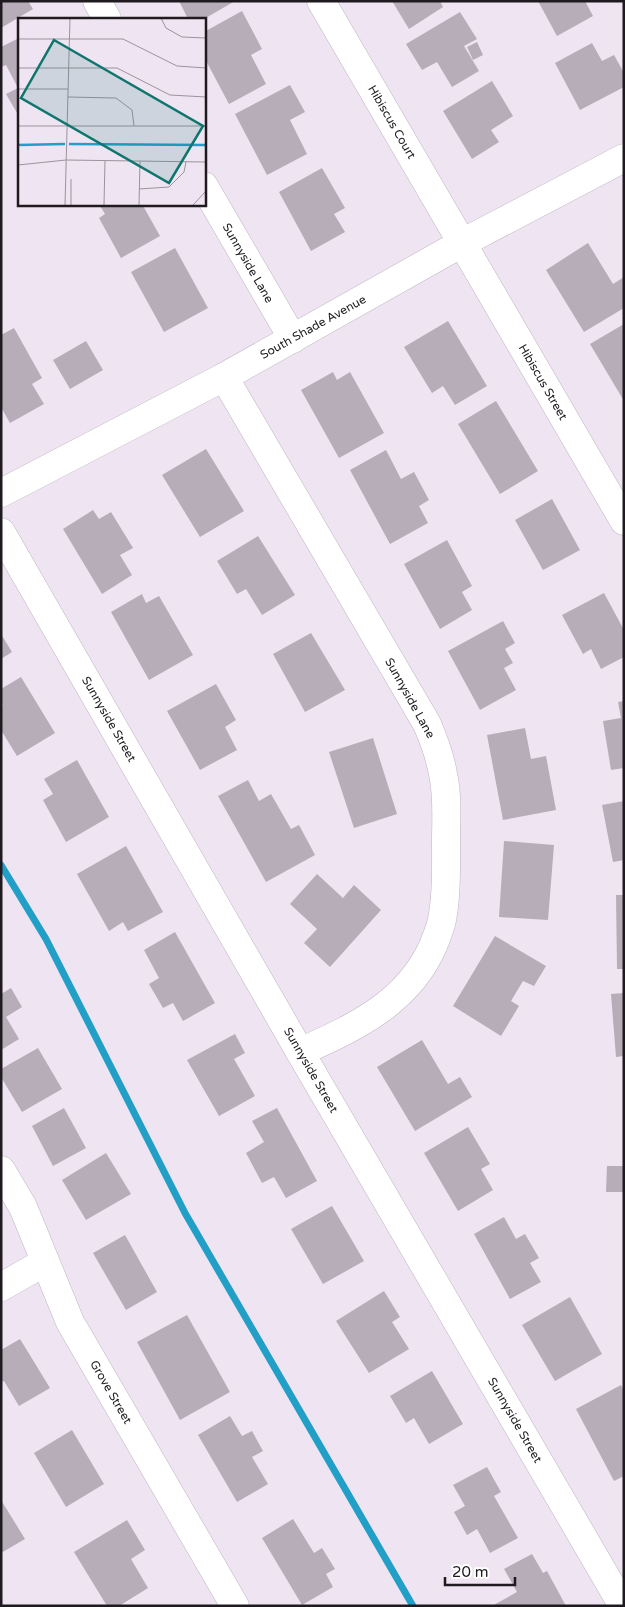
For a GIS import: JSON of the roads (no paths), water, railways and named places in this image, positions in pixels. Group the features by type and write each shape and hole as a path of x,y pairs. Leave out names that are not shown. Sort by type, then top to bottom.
{"street":[{"path":"96,1 106,18"},
{"name":"Hibiscus Court","path":"322,1 462,243"},
{"name":"South Shade Avenue","path":"1,493 224,377 462,243 624,158"},
{"name":"Sunnyside Lane","path":"205,188 293,338"},
{"name":"Hibiscus Street","path":"462,243 624,521"},
{"name":"Sunnyside Lane","path":"224,377 427,724 444,774 446,799 446,885 440,930 427,960 407,987 386,1006 336,1036 300,1052"},
{"name":"Sunnyside Street","path":"1,532 300,1052 623,1606"},
{"name":"Grove Street","path":"1,1170 22,1207 70,1322 235,1606"},
{"path":"1,1287 45,1262"}],"waterway":[{"path":"1,865 46,939 185,1213 413,1606"}]}
